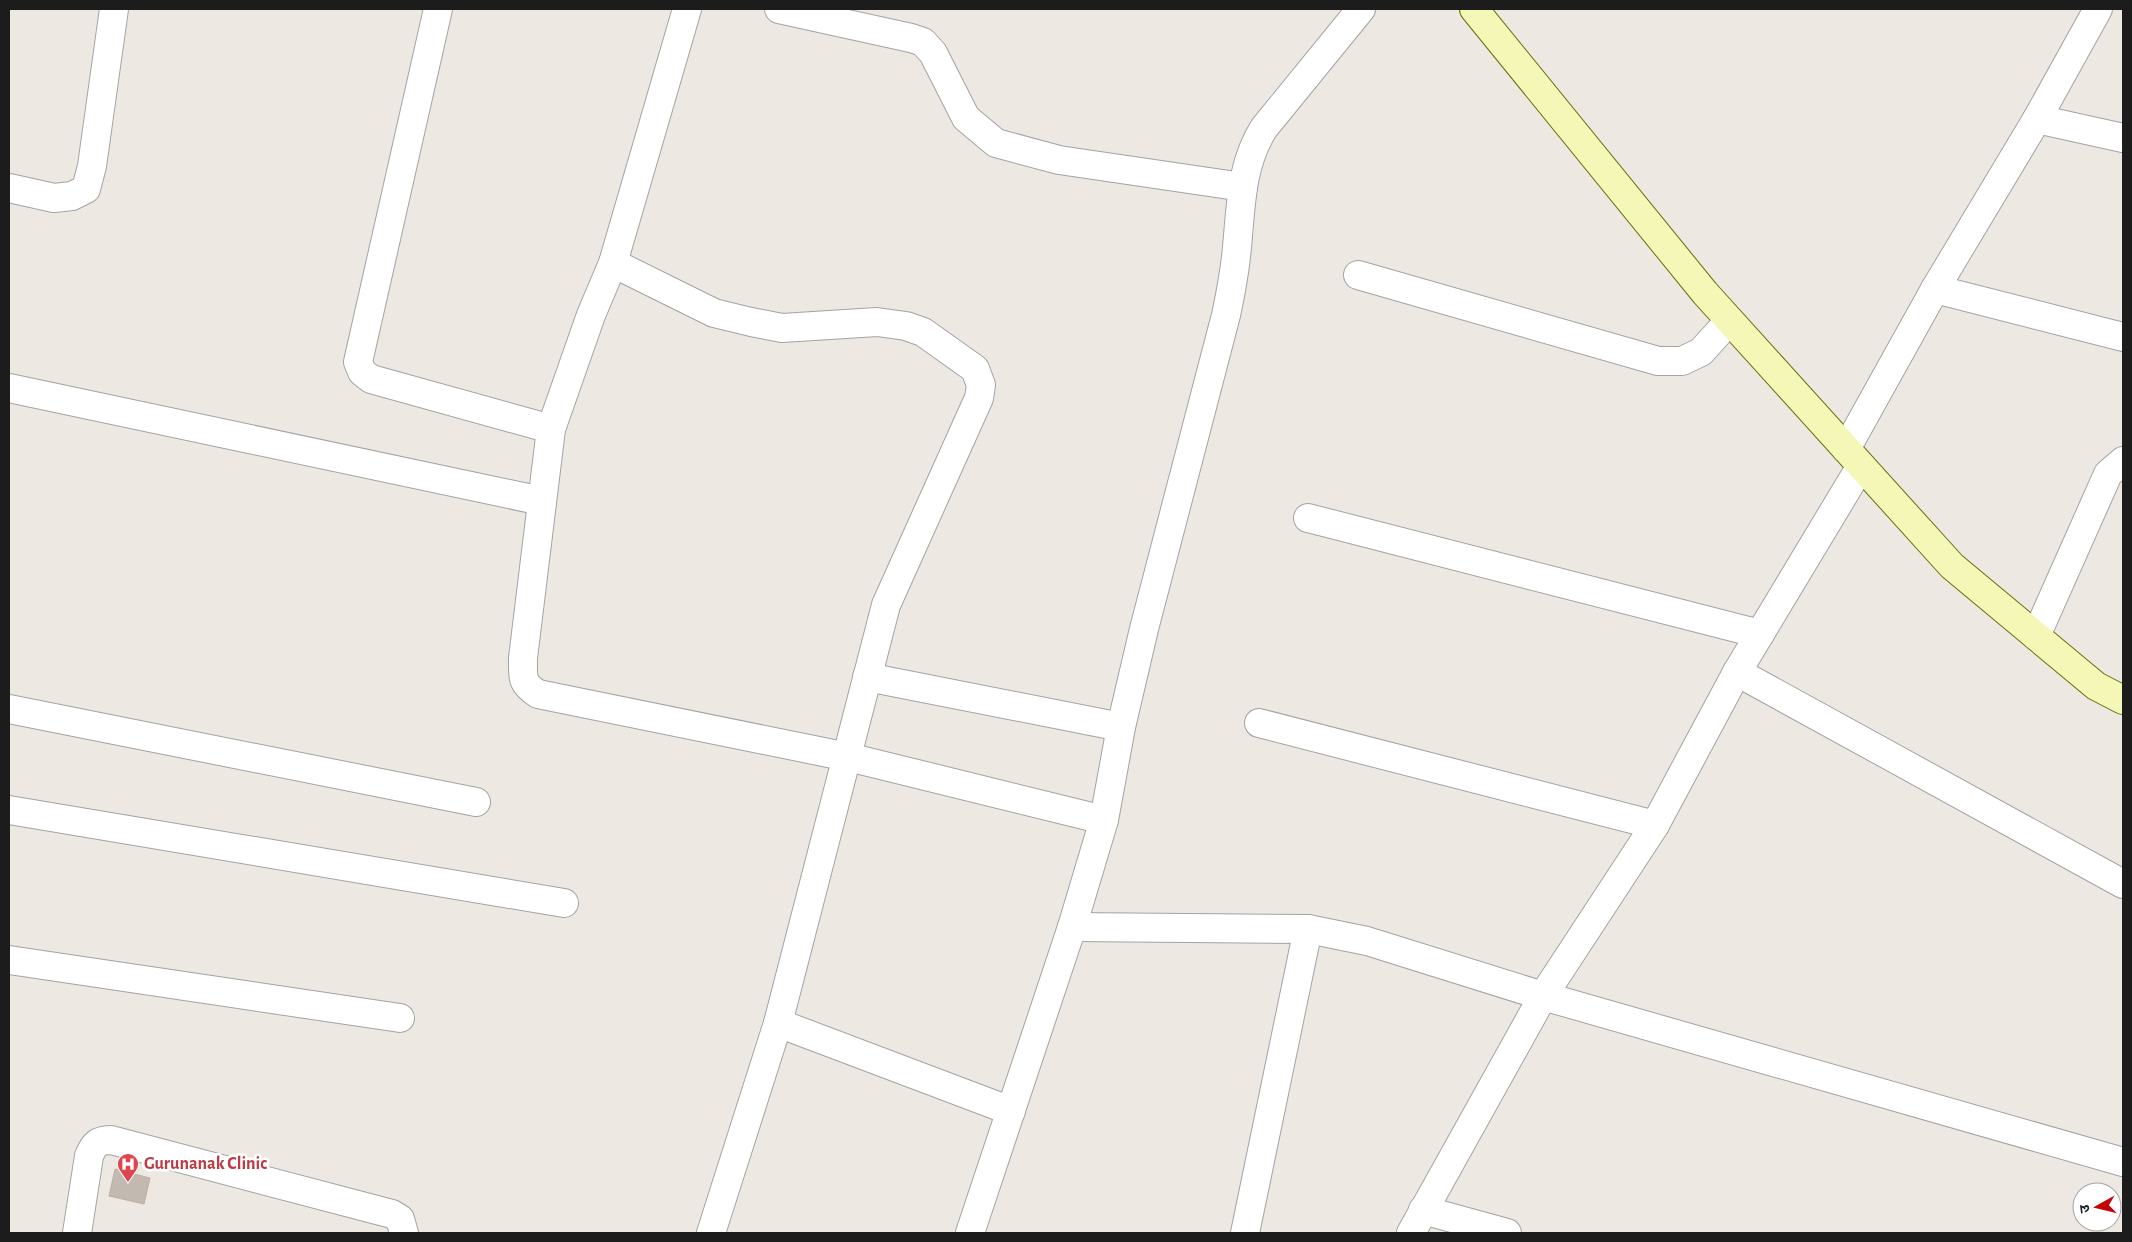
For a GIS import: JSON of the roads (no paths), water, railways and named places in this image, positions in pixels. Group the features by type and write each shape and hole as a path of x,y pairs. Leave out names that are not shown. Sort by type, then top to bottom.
{"street":[{"path":"9,188 54,198 72,196 86,189 92,166 114,9"},
{"path":"438,9 358,362 362,372 371,379 551,429"},
{"path":"687,9 613,263 591,315 551,429 523,658 523,679 528,687 538,694 848,757 1104,820"},
{"path":"780,9 923,42 933,52 940,64 966,118 996,143 1059,160 1243,187"},
{"path":"970,1233 1072,927 1104,820 1121,727 1144,629 1226,315 1234,278 1247,164 1254,144 1264,128 1360,9"},
{"path":"1474,9 1698,286 1952,566 2096,686 2123,700"},
{"path":"1411,1233 1543,996 1654,825 1737,672 1760,634 1854,458 1935,289 2037,120 2098,9"},
{"path":"2037,120 2123,138"},
{"path":"613,263 714,313 750,322 782,328 877,322 906,326 923,332 975,369 980,385 979,398 886,605 778,1024 711,1233"},
{"path":"1358,275 1658,361 1682,361 1701,352 1729,321"},
{"path":"1935,289 2123,337"},
{"path":"9,388 542,501"},
{"path":"2036,636 2108,474 2123,460"},
{"path":"1308,518 1760,634"},
{"path":"1737,672 2123,884"},
{"path":"867,676 1121,727"},
{"path":"9,709 476,802"},
{"path":"1259,723 1654,825"},
{"path":"9,810 564,903"},
{"path":"1072,927 1308,929 1367,941 1543,996 2123,1162"},
{"path":"1245,1233 1308,929"},
{"path":"9,960 400,1018"},
{"path":"778,1024 1011,1111"},
{"path":"77,1233 89,1156 94,1144 102,1140 111,1140 392,1214 400,1218 404,1233"},
{"path":"1424,1210 1506,1233"}],"place":[{"name":"Gurunanak Clinic","path":"128,1183"}]}
